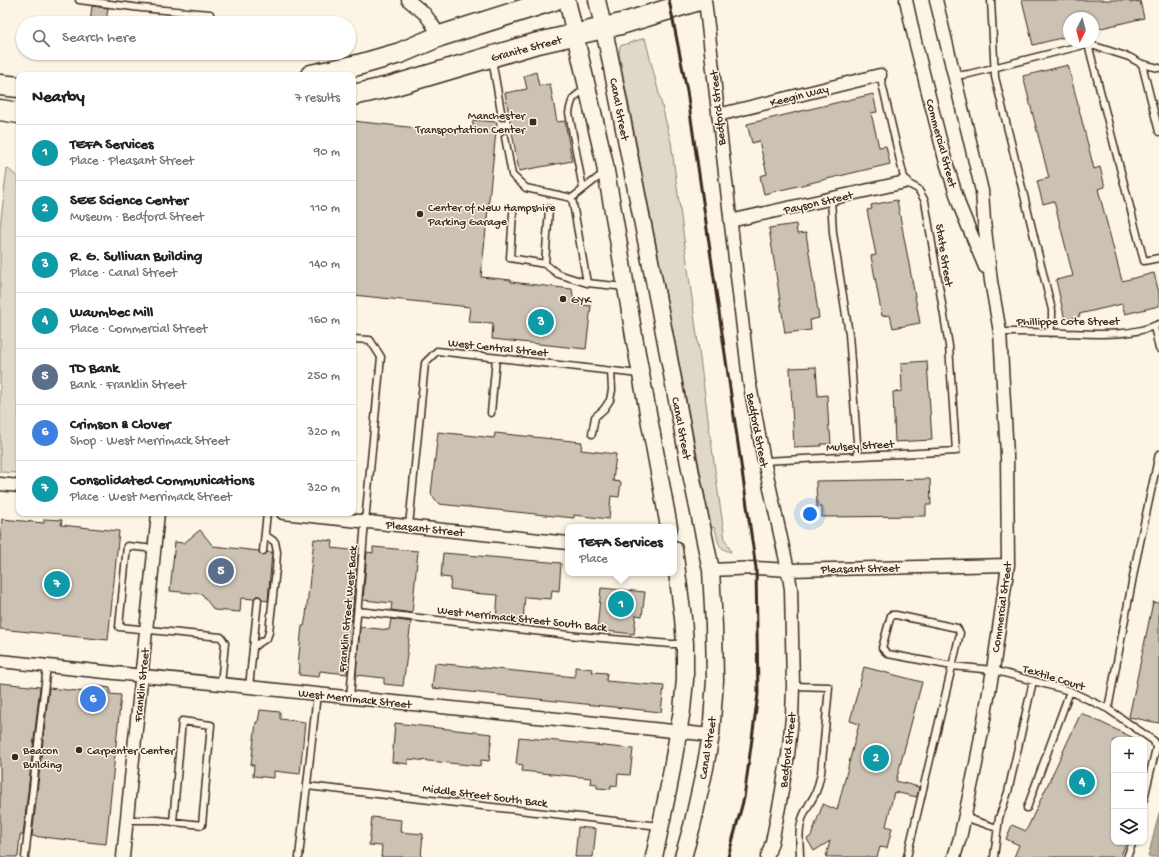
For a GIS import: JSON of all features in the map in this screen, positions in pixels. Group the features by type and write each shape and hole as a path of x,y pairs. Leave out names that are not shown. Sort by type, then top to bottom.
{"main road":[{"path":"325,72 358,65 400,53 440,36 554,0"},
{"name":"Granite Street","path":"356,95 388,88 534,44 621,24 699,0"},
{"path":"0,85 16,87"},
{"path":"0,110 16,113"}],"street":[{"path":"408,0 425,14 440,36"},
{"path":"567,0 576,34 606,172 668,524"},
{"name":"Canal Street","path":"597,0 604,28 659,306 690,474 711,570 716,680 711,735 692,826 683,857"},
{"name":"Bedford Street","path":"705,0 749,380 792,596 793,686 788,755 772,842 767,857"},
{"name":"Commercial Street","path":"906,0 945,159 960,207 991,281"},
{"name":"Commercial Street","path":"936,0 982,191 991,281 1000,332 1007,454 1008,565 993,670 976,764 960,838 954,857"},
{"name":"Keegin Way","path":"718,114 880,75"},
{"name":"Payson Street","path":"730,221 905,182"},
{"path":"0,484 16,486"},
{"name":"Franklin Street","path":"123,857 158,516"},
{"name":"Pleasant Street","path":"310,516 565,543"},
{"name":"Pleasant Street","path":"711,570 756,568 788,570 858,567 1008,565"},
{"path":"654,857 682,710 685,680 685,644 677,576"},
{"name":"West Merrimack Street","path":"0,661 711,735"}],"lane":[{"path":"79,0 140,8 210,14"},
{"path":"991,0 995,78 1052,310 1050,333"},
{"path":"1099,47 1129,57 1142,64 1159,68"},
{"path":"954,76 969,74 1072,48"},
{"path":"1089,48 1144,261 1159,258"},
{"path":"492,57 502,117"},
{"path":"1142,64 1159,132"},
{"path":"880,75 905,182"},
{"path":"583,189 569,113 574,96 588,88"},
{"path":"505,136 512,175 526,188 572,198"},
{"path":"572,198 606,172"},
{"name":"State Street","path":"905,182 918,189 925,201 949,346 956,451"},
{"path":"572,198 587,283"},
{"path":"830,199 833,234 849,334 858,456"},
{"path":"545,264 549,209"},
{"path":"513,213 510,258 545,264 558,274 587,283 626,288"},
{"path":"1156,325 1159,349"},
{"name":"Phillippe Cote Street","path":"1000,332 1111,334 1156,325"},
{"name":"Franklin Street West Back","path":"350,697 381,357 370,340 356,339"},
{"name":"West Central Street","path":"409,526 425,363 437,351 641,374"},
{"path":"491,413 496,358"},
{"path":"592,434 595,417 604,409 610,400 612,390 611,371"},
{"name":"Mulsey Street","path":"764,461 956,451"},
{"path":"1108,709 1136,561 1159,454"},
{"path":"263,551 267,516"},
{"path":"253,647 266,638 269,632 276,569 277,552 275,542 265,535"},
{"path":"155,549 127,546 119,627 221,637 225,643 221,684"},
{"path":"249,687 258,600"},
{"name":"West Merrimack Street South Back","path":"358,611 578,636 685,644"},
{"path":"907,857 960,633 958,628 896,614 891,615 882,648 888,654 952,666"},
{"path":"25,857 47,666"},
{"name":"Textile Court","path":"952,666 993,670 1070,691 1108,709 1154,741 1156,748 1147,786"},
{"path":"994,857 997,828 1008,792 1033,681"},
{"path":"793,686 829,687 821,773 815,794 800,823 800,857"},
{"path":"1027,808 1070,691"},
{"path":"299,857 318,694"},
{"path":"127,820 157,820 173,822 202,825 211,724 182,721 173,822"},
{"name":"Middle Street South Back","path":"307,786 661,826"},
{"path":"964,817 997,828"},
{"path":"1127,857 1132,845"}],"shaded area":[{"path":"645,38 671,142 717,485 725,539 731,552 723,549 719,543 715,528 711,527 619,54 620,46"},
{"path":"7,168 16,176 16,473 0,472 0,227"},
{"path":"1159,813 1159,857 1148,857"}],"building":[{"path":"1022,0 1129,0 1130,3 1140,1 1144,18 1099,29 1099,12 1063,12 1063,38 1033,45"},
{"path":"92,6 108,8 107,16 91,16"},
{"path":"1068,65 1094,169 1100,167 1105,187 1098,189 1122,281 1154,273 1159,293 1159,306 1125,314 1122,304 1079,314 1080,316 1065,320 1056,280 1073,276 1054,201 1043,204 1037,181 1049,178 1023,76"},
{"name":"Manchester Transportation Center","path":"536,72 539,86 550,84 557,122 565,121 572,161 519,171 505,93 527,89 524,76"},
{"path":"873,94 877,112 871,113 879,147 886,146 890,164 764,194 760,176 767,174 759,141 752,143 747,124"},
{"name":"Center of New Hampshire Parking Garage","path":"473,120 497,122 481,277 572,289 574,304 591,306 586,349 492,339 493,323 468,322 470,307 356,295 356,121 472,134"},
{"path":"897,200 920,323 893,328 890,315 882,316 871,256 876,255 867,210 872,209 871,205"},
{"path":"796,224 797,234 806,233 819,318 810,320 811,330 785,333 769,228"},
{"path":"927,361 932,440 895,442 893,392 902,391 901,363"},
{"path":"816,367 818,396 827,395 831,444 794,447 790,368"},
{"path":"438,432 494,438 495,433 582,442 581,450 616,454 613,481 621,482 619,497 611,496 609,519 574,515 574,518 439,504 431,494"},
{"path":"930,479 931,505 926,505 926,516 822,517 822,507 817,507 816,481"},
{"path":"2,519 44,523 44,519 62,520 61,525 119,531 108,640 0,629 0,538"},
{"path":"200,530 213,546 259,551 260,554 263,555 267,552 272,552 268,601 262,600 259,596 256,596 254,599 241,598 240,612 214,610 202,594 170,591 175,542 184,543"},
{"path":"314,539 333,541 332,548 358,551 347,674 320,671 319,677 299,675 300,665 298,664 302,626 304,626 306,616"},
{"path":"373,547 418,551 412,613 391,610 392,603 363,600 367,552 373,553"},
{"path":"443,553 561,563 559,591 552,590 551,599 525,597 523,621 496,619 498,595 470,593 471,592 450,589 451,578 441,577"},
{"path":"601,588 645,592 642,616 636,615 634,634 597,630"},
{"path":"1153,602 1159,603 1159,723 1129,717"},
{"path":"391,619 411,622 403,686 384,684 384,678 356,675 360,627 389,630"},
{"path":"435,663 575,677 575,667 593,669 592,672 607,673 606,681 664,686 661,712 432,688"},
{"path":"864,667 922,682 896,781 919,787 917,797 894,792 886,826 892,828 887,848 880,847 877,857 826,857 830,841 814,851 807,839 811,836 823,804 837,810 859,724 850,721"},
{"path":"0,683 40,687 23,835 20,835 18,857 0,857"},
{"name":"Carpenter Center","path":"97,686 110,688 110,694 121,695 106,844 32,836 49,688 96,693"},
{"path":"260,710 280,712 280,719 305,722 300,774 274,771 274,778 253,776 254,765 251,765 256,722 258,722"},
{"path":"1081,713 1132,737 1111,737 1111,845 1126,845 1120,857 1014,857 1019,845 1006,839 1012,825 1026,831"},
{"path":"395,723 492,734 489,761 481,760 480,766 408,759 408,764 392,762"},
{"path":"519,737 633,749 630,775 618,774 617,786 611,785 611,789 597,788 597,784 590,783 591,778 522,771 523,765 516,764"},
{"path":"372,817 401,820 400,832 423,834 421,857 381,857 382,846 369,845"},
{"path":"578,827 596,829 593,857 575,857"}],"railway":[{"path":"669,0 687,91 756,568 758,694 744,798 728,857"}],"place":[{"name":"Manchester Transportation Center","path":"533,122"},
{"name":"Center of New Hampshire Parking Garage","path":"420,214"},
{"name":"GYK","path":"563,299"},
{"name":"R. G. Sullivan Building","path":"541,322"},
{"name":"TD Bank","path":"221,571"},
{"name":"Consolidated Communications","path":"57,584"},
{"name":"TEFA Services","path":"621,604"},
{"name":"Crimson & Clover","path":"93,699"},
{"name":"Carpenter Center","path":"79,750"},
{"name":"Beacon Building","path":"15,757"},
{"name":"SEE Science Center","path":"876,758"},
{"name":"Waumbec Mill","path":"1082,782"}]}
